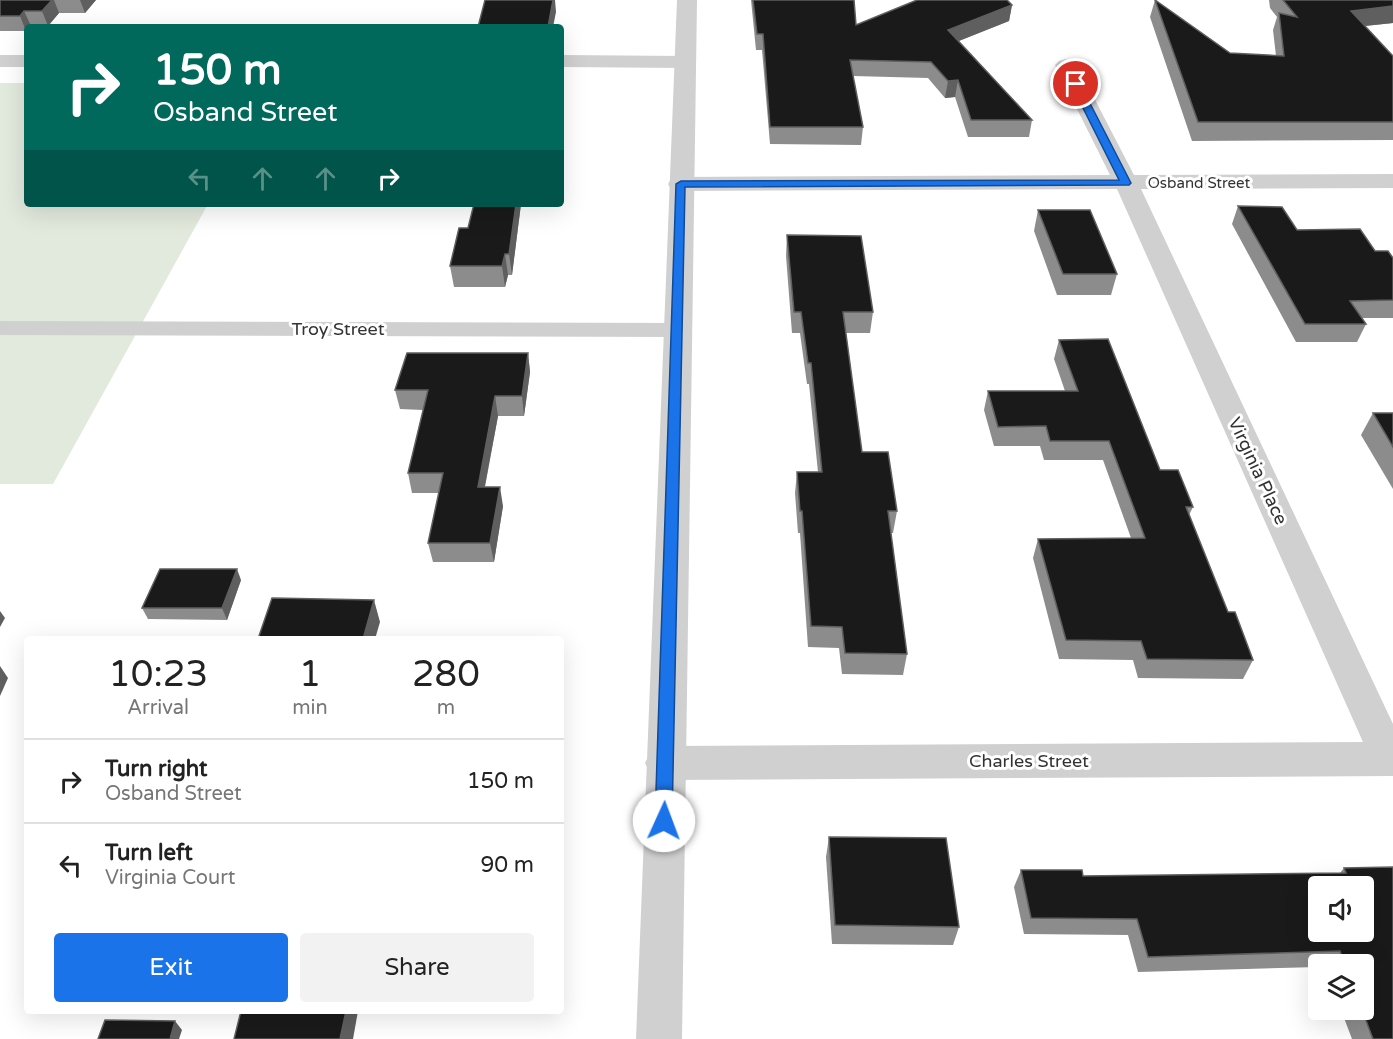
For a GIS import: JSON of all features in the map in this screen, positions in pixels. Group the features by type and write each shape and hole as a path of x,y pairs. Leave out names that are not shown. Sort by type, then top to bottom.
{"street":[{"path":"659,1039 687,0"},
{"path":"0,61 24,61"},
{"path":"564,62 685,62"},
{"name":"Virginia Place","path":"1066,65 1126,183 1391,759"},
{"name":"Osband Street","path":"681,184 1393,181"},
{"name":"Charles Street","path":"665,764 1391,759"}],"lane":[{"name":"Troy Street","path":"0,328 677,330"}],"shaded area":[{"path":"0,83 24,83 24,207 206,207 53,484 0,484"}],"building":[{"path":"0,0 52,0 42,11 24,11 20,16 0,16"},
{"path":"485,0 553,0 549,24 479,24"},
{"path":"753,0 854,0 856,25 917,0 1007,0 1012,5 948,30 1032,120 971,120 958,80 948,81 931,62 850,60 863,127 770,127 763,34 757,34"},
{"path":"1155,0 1230,53 1284,56 1279,13 1297,17 1283,0 1393,0 1393,6 1351,11 1393,56 1393,122 1198,122"},
{"path":"1238,206 1282,207 1297,230 1360,229 1375,251 1388,251 1393,258 1393,300 1350,301 1366,324 1305,324"},
{"path":"473,207 516,207 509,254 505,254 502,266 450,266 459,228 468,228"},
{"path":"1038,210 1090,210 1117,274 1063,274"},
{"path":"787,235 861,236 873,312 843,312 862,452 888,452 897,511 888,511 907,654 845,653 842,627 811,626 797,472 822,472 811,363 808,363 801,312 794,312"},
{"path":"1108,339 1160,470 1178,470 1193,507 1186,507 1228,612 1235,612 1253,660 1147,659 1141,641 1066,640 1038,539 1145,538 1109,441 1050,441 1046,426 998,427 988,391 1078,391 1059,340"},
{"path":"407,353 528,353 522,396 495,396 478,487 500,487 490,543 428,543 443,473 408,473 428,390 395,390"},
{"path":"1373,413 1393,413 1393,447"},
{"path":"160,569 237,569 222,608 142,608"},
{"path":"272,598 374,600 364,636 259,636"},
{"path":"829,837 946,838 959,927 835,925"},
{"path":"1393,867 1393,1039 1373,1039 1366,1020 1374,1020 1374,954 1341,954 1340,951 1148,957 1137,919 1031,918 1021,870 1082,870 1083,876 1346,873 1344,868"},
{"path":"240,1014 345,1014 340,1039 234,1039"},
{"path":"105,1020 175,1021 170,1039 98,1039"}],"route":[{"path":"664,821 681,184 1126,183 1076,84"}]}
